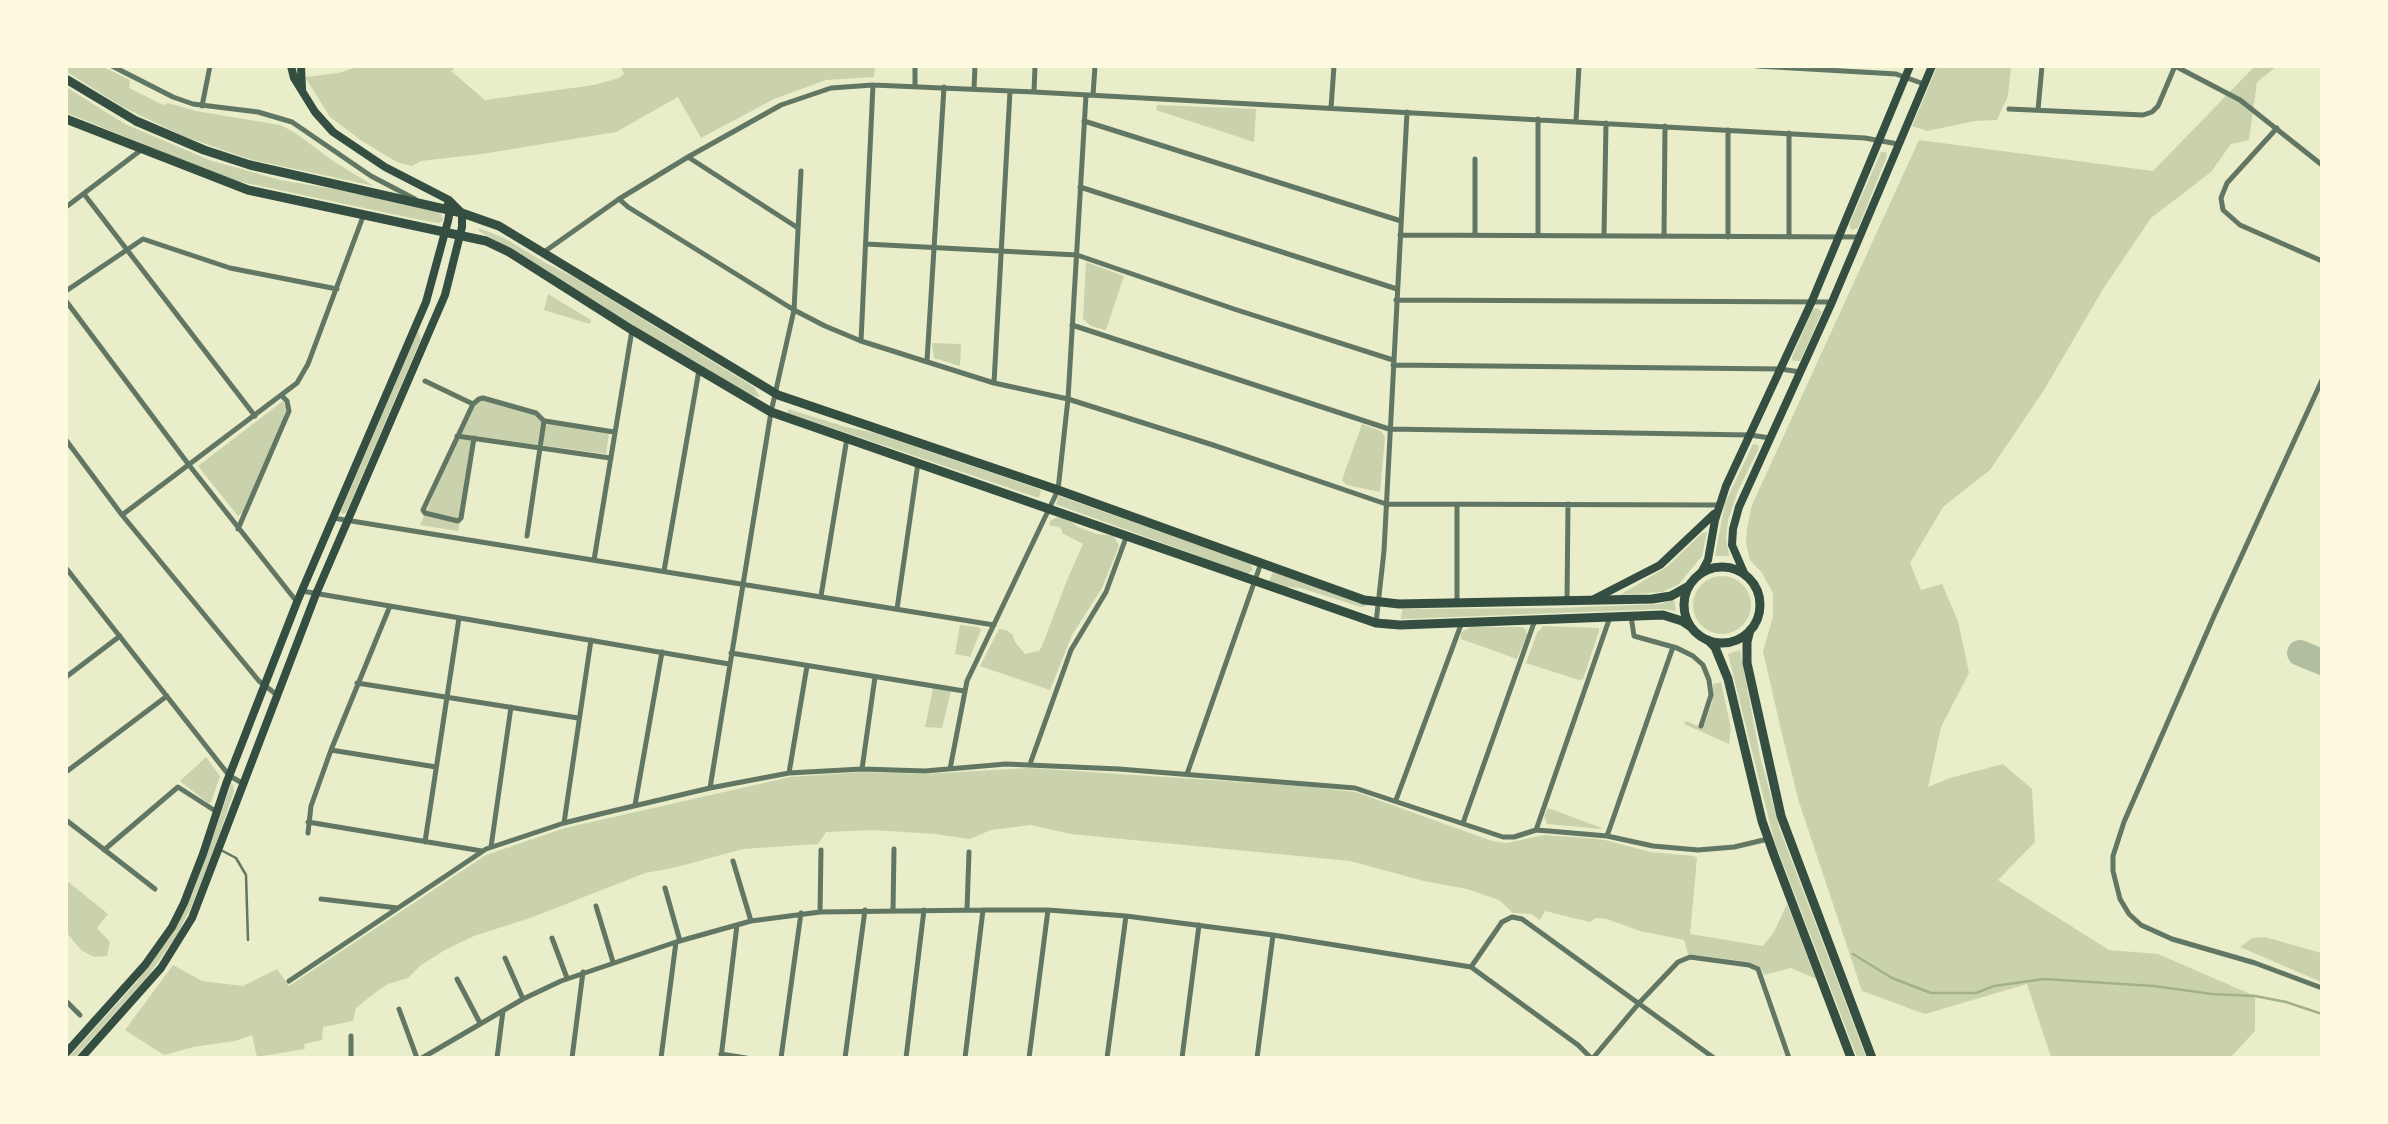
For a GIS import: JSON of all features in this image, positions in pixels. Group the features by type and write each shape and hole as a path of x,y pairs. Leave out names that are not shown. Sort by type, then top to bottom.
{"main road":[{"path":"291,66 294,78 323,121 343,140 385,167 442,196 462,213"},
{"path":"66,79 136,121 204,150 250,165 462,213 499,226 775,394 1058,490 1354,597 1379,603 1457,603 1660,598 1671,596 1689,586 1701,573 1708,560 1719,507 1812,301 1910,66"},
{"path":"1708,640 1731,642 1750,630 1756,622 1760,601 1734,551 1732,529 1745,491 1832,302 1931,66"},
{"path":"302,67 302,89"},
{"path":"66,119 248,190 486,241 771,412 1376,623 1399,625 1663,615 1682,621 1708,640 1721,657 1768,839 1852,1058"},
{"path":"66,1053 140,972 168,932 192,885 230,776 297,602 430,293 450,210 442,196"},
{"path":"81,1058 167,960 192,918 316,594 447,287 461,234 462,213"},
{"path":"418,322 427,338"},
{"path":"1589,601 1666,561 1706,524 1719,507"},
{"path":"1701,573 1719,567 1745,575"},
{"path":"1689,586 1684,607 1691,627"},
{"path":"1750,630 1747,663 1781,816 1872,1058"}],"street":[{"path":"202,106 210,66"},
{"path":"915,66 915,86"},
{"path":"974,89 975,66"},
{"path":"1034,92 1035,66"},
{"path":"950,769 964,691 1058,490 1068,399 1084,121 1095,66"},
{"path":"1331,108 1334,66"},
{"path":"1576,121 1579,66"},
{"path":"1757,66 1906,76 1924,84"},
{"path":"2038,110 2042,66"},
{"path":"2008,108 2135,116 2148,113 2158,106 2175,66 2240,100 2322,165"},
{"path":"112,67 173,97 202,106 258,112 292,122 371,176 426,204"},
{"path":"861,341 873,85"},
{"path":"544,253 619,199 688,157 781,105 831,88 873,85 944,87 1789,133 1880,139 1898,144"},
{"path":"927,361 944,87"},
{"path":"995,383 1010,91"},
{"path":"1376,623 1386,503 1407,112"},
{"path":"1538,119 1538,235"},
{"path":"1084,121 1401,221"},
{"path":"1604,236 1606,123"},
{"path":"1664,236 1665,126"},
{"path":"2277,128 2227,183 2221,198 2223,210 2240,225 2322,261"},
{"path":"1728,130 1728,237"},
{"path":"1789,133 1789,237"},
{"path":"66,207 141,150"},
{"path":"688,157 798,228"},
{"path":"1475,159 1475,235"},
{"path":"710,788 771,412 794,310 801,171"},
{"path":"1080,187 1397,289"},
{"path":"84,194 255,416"},
{"path":"619,199 809,319 861,341 995,383 1068,399 1386,503 1719,507"},
{"path":"122,515 297,383 304,373 364,214"},
{"path":"1400,234 1859,237"},
{"path":"66,291 140,239 149,239 230,268 337,289"},
{"path":"866,244 1077,255 1393,363 1781,369 1800,372"},
{"path":"1396,300 1832,302"},
{"path":"66,302 238,529 297,602"},
{"path":"1072,325 1389,429 1751,435 1770,438"},
{"path":"594,560 632,330"},
{"path":"664,571 699,370"},
{"path":"2322,380 2124,822 2113,856 2113,871 2120,899 2129,914 2148,929 2172,939 2255,963 2322,988"},
{"path":"425,381 472,404"},
{"path":"238,529 289,411 287,401 282,396"},
{"path":"474,438 461,518 458,521 427,516 423,510 472,404 479,398 536,413 544,421 614,432"},
{"path":"527,536 544,421"},
{"path":"457,436 610,458"},
{"path":"821,596 848,438"},
{"path":"66,440 122,515 264,686 277,695"},
{"path":"897,609 918,463"},
{"path":"1457,503 1457,603"},
{"path":"1567,602 1568,504"},
{"path":"333,518 994,625"},
{"path":"1030,764 1071,650 1103,597 1127,535"},
{"path":"1186,775 1261,563"},
{"path":"66,568 230,776 242,783"},
{"path":"66,582 73,577"},
{"path":"302,591 729,664"},
{"path":"308,834 311,806 331,750 390,606"},
{"path":"1631,616 1634,636 1674,647 1699,661 1708,677 1710,698 1701,726"},
{"path":"1536,831 1610,617"},
{"path":"425,842 459,618"},
{"path":"1462,823 1535,620"},
{"path":"1396,800 1462,622"},
{"path":"66,677 120,636"},
{"path":"564,823 591,640"},
{"path":"1607,836 1674,647"},
{"path":"635,805 662,652"},
{"path":"731,653 964,691"},
{"path":"789,773 807,666"},
{"path":"862,769 874,677"},
{"path":"357,683 579,718"},
{"path":"66,772 167,696"},
{"path":"491,847 511,707"},
{"path":"331,750 436,767"},
{"path":"289,981 491,847 564,823 635,805 789,773 1030,764 1343,786 1396,800 1503,836 1536,831 1607,836 1653,846 1698,850 1734,847 1768,839"},
{"path":"104,850 178,787 217,812"},
{"path":"66,820 155,889"},
{"path":"308,822 482,851"},
{"path":"893,910 894,849"},
{"path":"820,912 821,850"},
{"path":"967,910 969,852"},
{"path":"733,861 751,920"},
{"path":"662,1058 678,942 665,888"},
{"path":"321,899 398,908"},
{"path":"596,906 613,962"},
{"path":"965,1058 984,909"},
{"path":"845,1058 865,910"},
{"path":"399,1009 420,1058 523,999 567,978 751,920 801,913 865,910 1048,910 1199,925 1471,967 1592,1058 1678,962 1690,957 1749,965 1760,973 1789,1058"},
{"path":"906,1058 924,910"},
{"path":"1029,1058 1048,910"},
{"path":"782,1058 801,913"},
{"path":"1107,1058 1126,916"},
{"path":"1471,967 1502,922 1516,918 1528,922 1714,1058"},
{"path":"737,925 721,1056 746,1058"},
{"path":"1182,1058 1199,925"},
{"path":"1257,1058 1273,935"},
{"path":"552,938 567,978"},
{"path":"505,958 523,999"},
{"path":"572,1058 583,972"},
{"path":"457,979 480,1023"},
{"path":"66,1001 80,1015"},
{"path":"497,1058 503,1011"},
{"path":"351,1036 351,1058"}],"lane":[{"path":"219,849 236,858 246,874 248,940"}],"green space":[{"path":"67,66 103,67 130,80 129,88 163,105 168,103 196,111 280,125 374,186 249,159 183,136 121,106 67,72"},
{"path":"356,67 456,67 451,71 485,100 594,85 619,78 624,74 621,67 875,67 874,77 826,80 774,99 701,138 678,97 616,132 421,161 412,166 397,162 330,117 305,77 339,73"},
{"path":"1937,67 2011,67 2008,96 1997,120 1975,121 1927,131 1912,126"},
{"path":"2254,67 2276,67 2257,82 2249,140 2231,144 2211,172 2151,218 2103,289 2044,390 1990,470 1943,507 1910,563 1921,590 1942,584 1958,621 1969,673 1941,727 1928,787 1950,778 2003,764 2032,789 2035,842 1998,880 2109,950 2158,954 2255,996 2255,1031 2231,1057 2051,1057 2027,984 1925,1014 1862,991 1799,802 1781,730 1763,651 1773,617 1773,593 1762,573 1750,560 1746,543 1747,528 1752,505 1919,140 2153,171"},
{"path":"66,87 125,124 209,160 280,180 435,211 441,214 443,221 438,223 411,218 232,180 67,113"},
{"path":"1157,105 1256,109 1254,142 1156,110"},
{"path":"1881,152 1886,152 1887,156 1858,228 1852,230 1849,225"},
{"path":"479,228 506,239 577,279 754,387 760,397 741,390 554,278 479,231"},
{"path":"1086,262 1124,276 1106,330 1091,326 1083,319"},
{"path":"548,294 591,320 590,324 544,310"},
{"path":"1817,308 1822,312 1800,361 1793,361 1792,357 1813,309"},
{"path":"418,330 421,339 346,513 342,514 341,511"},
{"path":"932,343 961,344 960,366 934,358"},
{"path":"485,400 535,415 541,422 609,433 606,454 460,434 476,403"},
{"path":"283,401 286,409 283,420 243,512 238,516 198,466"},
{"path":"788,409 875,433 1039,489 1039,498 788,413"},
{"path":"1362,424 1381,431 1385,437 1380,492 1347,485 1342,480"},
{"path":"458,438 472,440 458,531 420,525"},
{"path":"1753,444 1759,448 1737,493 1728,521 1726,538 1729,556 1715,556 1725,503"},
{"path":"1059,496 1251,564 1253,569 1248,574 1061,506 1056,504"},
{"path":"1058,517 1097,534 1114,536 1119,546 1102,588 1072,635 1050,690 980,666 999,629 1013,635 1025,654 1039,651 1042,646 1083,544 1062,533 1059,527 1049,525 1051,520"},
{"path":"1707,532 1702,556 1678,585 1662,592 1620,595 1668,566 1702,533"},
{"path":"1273,572 1367,606 1361,607 1301,588 1284,587 1269,581"},
{"path":"1722,576 1738,581 1746,589 1751,605 1746,621 1738,629 1722,634 1706,629 1698,621 1693,605 1698,589 1706,581"},
{"path":"1674,599 1676,611 1662,609 1401,619 1402,609 1561,608 1661,604"},
{"path":"960,625 978,627 981,630 970,657 955,654"},
{"path":"1543,626 1599,628 1583,679 1526,663 1537,633"},
{"path":"1471,627 1522,627 1527,635 1517,659 1461,639 1461,632"},
{"path":"1740,650 1760,756 1780,830 1866,1057 1857,1057 1774,840 1728,654"},
{"path":"1721,682 1731,729 1729,744 1684,724 1686,721 1703,728 1712,703 1713,684"},
{"path":"933,688 951,691 942,728 925,727"},
{"path":"206,757 220,776 211,802 208,803 180,781"},
{"path":"1029,768 1356,792 1492,841 1507,843 1544,835 1586,838 1605,840 1650,852 1694,856 1697,858 1690,934 1763,946 1774,932 1787,904 1816,979 1791,968 1764,975 1761,968 1750,962 1688,954 1684,940 1640,931 1607,919 1596,918 1590,922 1545,911 1540,920 1531,914 1513,913 1499,900 1467,889 1424,881 1350,861 1071,834 1031,825 991,830 970,839 872,830 826,832 818,844 743,849 645,873 533,917 474,936 445,950 421,965 408,978 388,984 376,992 356,1008 353,1021 323,1027 322,1040 304,1044 305,1049 257,1057 252,1035 164,1055 125,1030 173,965 202,981 243,986 277,969 289,986 486,855 565,828 790,777 863,772 925,774"},
{"path":"232,782 234,791 214,850 177,935 148,976 75,1057 68,1058 136,983 175,929 195,888"},
{"path":"1548,808 1602,829 1547,824 1544,816"},
{"path":"66,880 108,914 97,928 110,942 107,956 94,957 81,950 67,933"},
{"path":"2265,937 2321,953 2321,982 2240,947 2252,938"}],"waterway":[{"path":"1853,954 1892,978 1931,993 1976,993 1994,986 2044,979 2255,996 2286,1002 2322,1014"}],"taxiway":[{"path":"2300,653 2322,662"}]}
